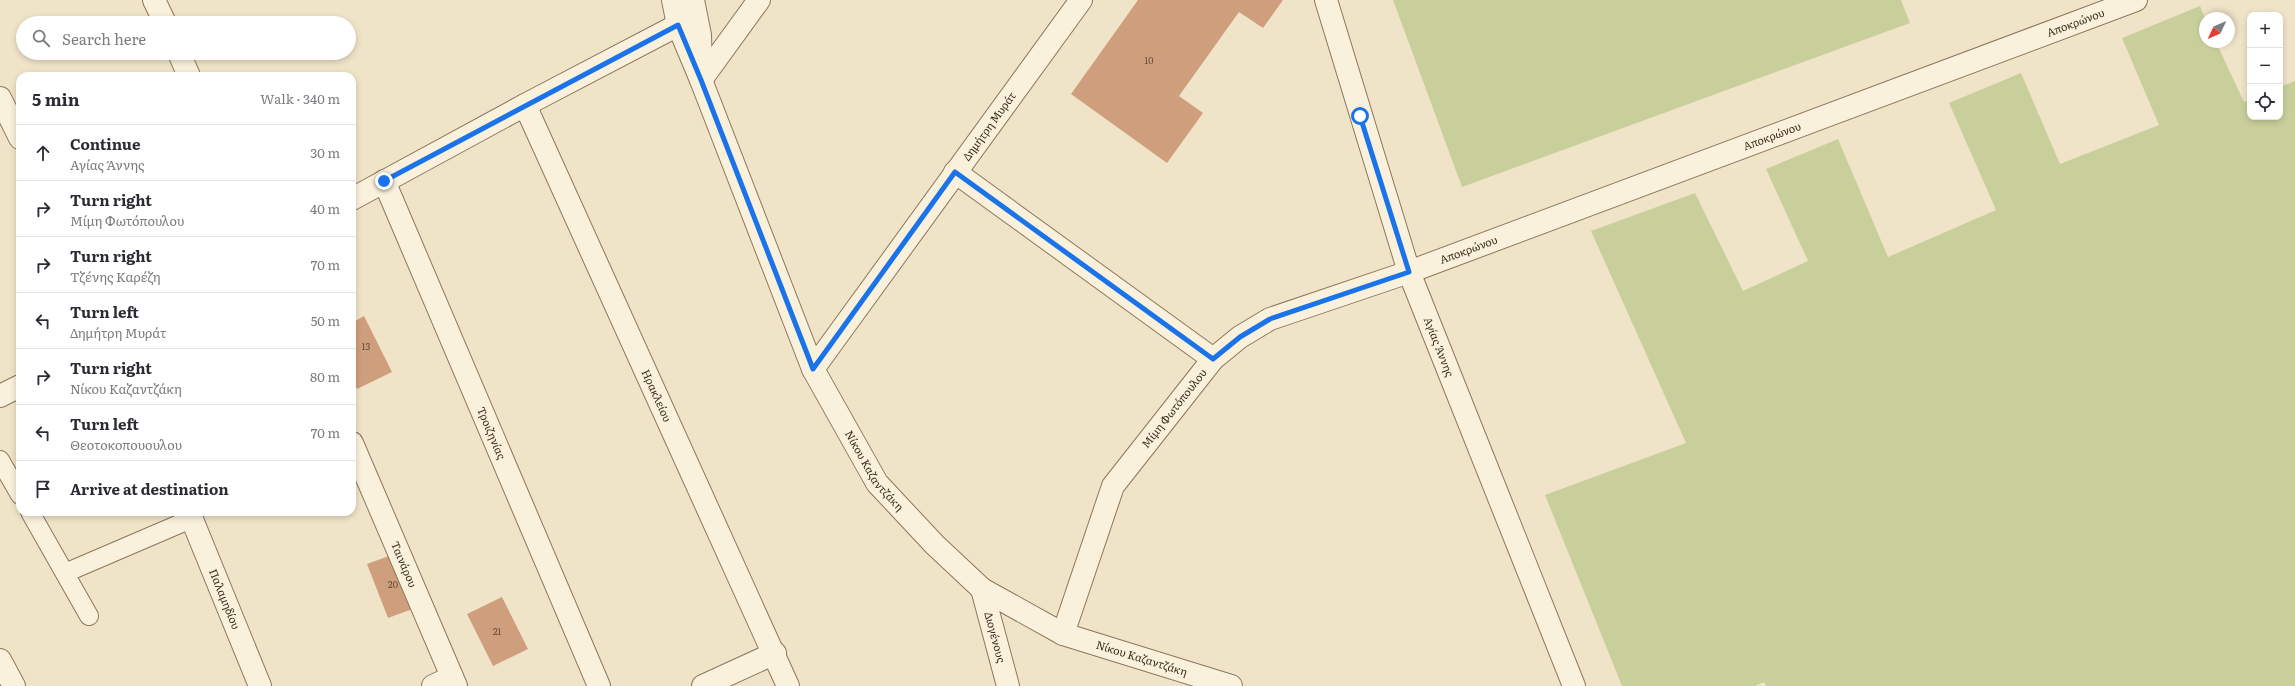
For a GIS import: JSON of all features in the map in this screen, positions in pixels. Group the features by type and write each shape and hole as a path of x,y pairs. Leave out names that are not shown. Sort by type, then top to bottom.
{"street":[{"path":"154,0 162,16"},
{"name":"Νίκου Καζαντζάκη","path":"673,0 678,25 701,80 813,369 877,483 935,545 982,589 1063,634 1231,686"},
{"name":"Νίκου Καζαντζάκη","path":"693,0 700,35 701,80"},
{"path":"701,80 759,0"},
{"name":"Δημήτρη Μυράτ","path":"813,369 1081,0"},
{"name":"Αγίας Άννης","path":"1326,0 1409,272 1574,686"},
{"name":"Αποκρώνου","path":"1409,272 2136,0"},
{"path":"356,198 525,105 678,25"},
{"path":"182,60 187,72"},
{"path":"0,98 16,130"},
{"name":"Ηρακλείου","path":"525,105 775,654 788,686"},
{"path":"955,172 1213,359"},
{"name":"Τροιζηνίας","path":"384,181 599,686"},
{"name":"Μίμη Φωτόπουλου","path":"1063,634 1113,486 1213,359 1240,337 1270,319 1409,272"},
{"path":"0,396 16,388"},
{"name":"Ταινάρου","path":"356,453 447,683"},
{"name":"Παλαμηδίου","path":"190,516 260,686"},
{"name":"Διογένους","path":"982,589 1008,686"},
{"path":"703,686 775,654"},
{"path":"0,660 14,686"}],"lane":[{"path":"0,460 16,488"},
{"path":"32,516 89,616"},
{"path":"65,573 188,516"}],"green space":[{"path":"1393,0 1901,0 1910,23 1462,187"},
{"path":"2200,6 2202,12 2199,12 2199,48 2219,48 2244,102 2247,101 2247,120 2283,120 2283,86 2295,81 2295,686 1766,686 1764,682 1755,686 1622,686 1545,495 1686,443 1591,231 1695,193 1743,291 1808,261 1766,169 1838,139 1888,257 1996,210 1949,103 2021,73 2060,164 2159,125 2122,38"}],"building":[{"path":"1138,0 1283,0 1263,28 1239,12 1179,96 1203,113 1167,163 1071,94"},
{"path":"364,316 392,372 357,389 356,387 356,321"},
{"path":"397,553 418,607 388,618 367,564"},
{"path":"502,597 528,649 493,666 467,614"}],"route":[{"path":"384,181 678,25 701,80 813,369 955,172 1213,359 1240,337 1270,319 1409,272 1360,116"}]}
